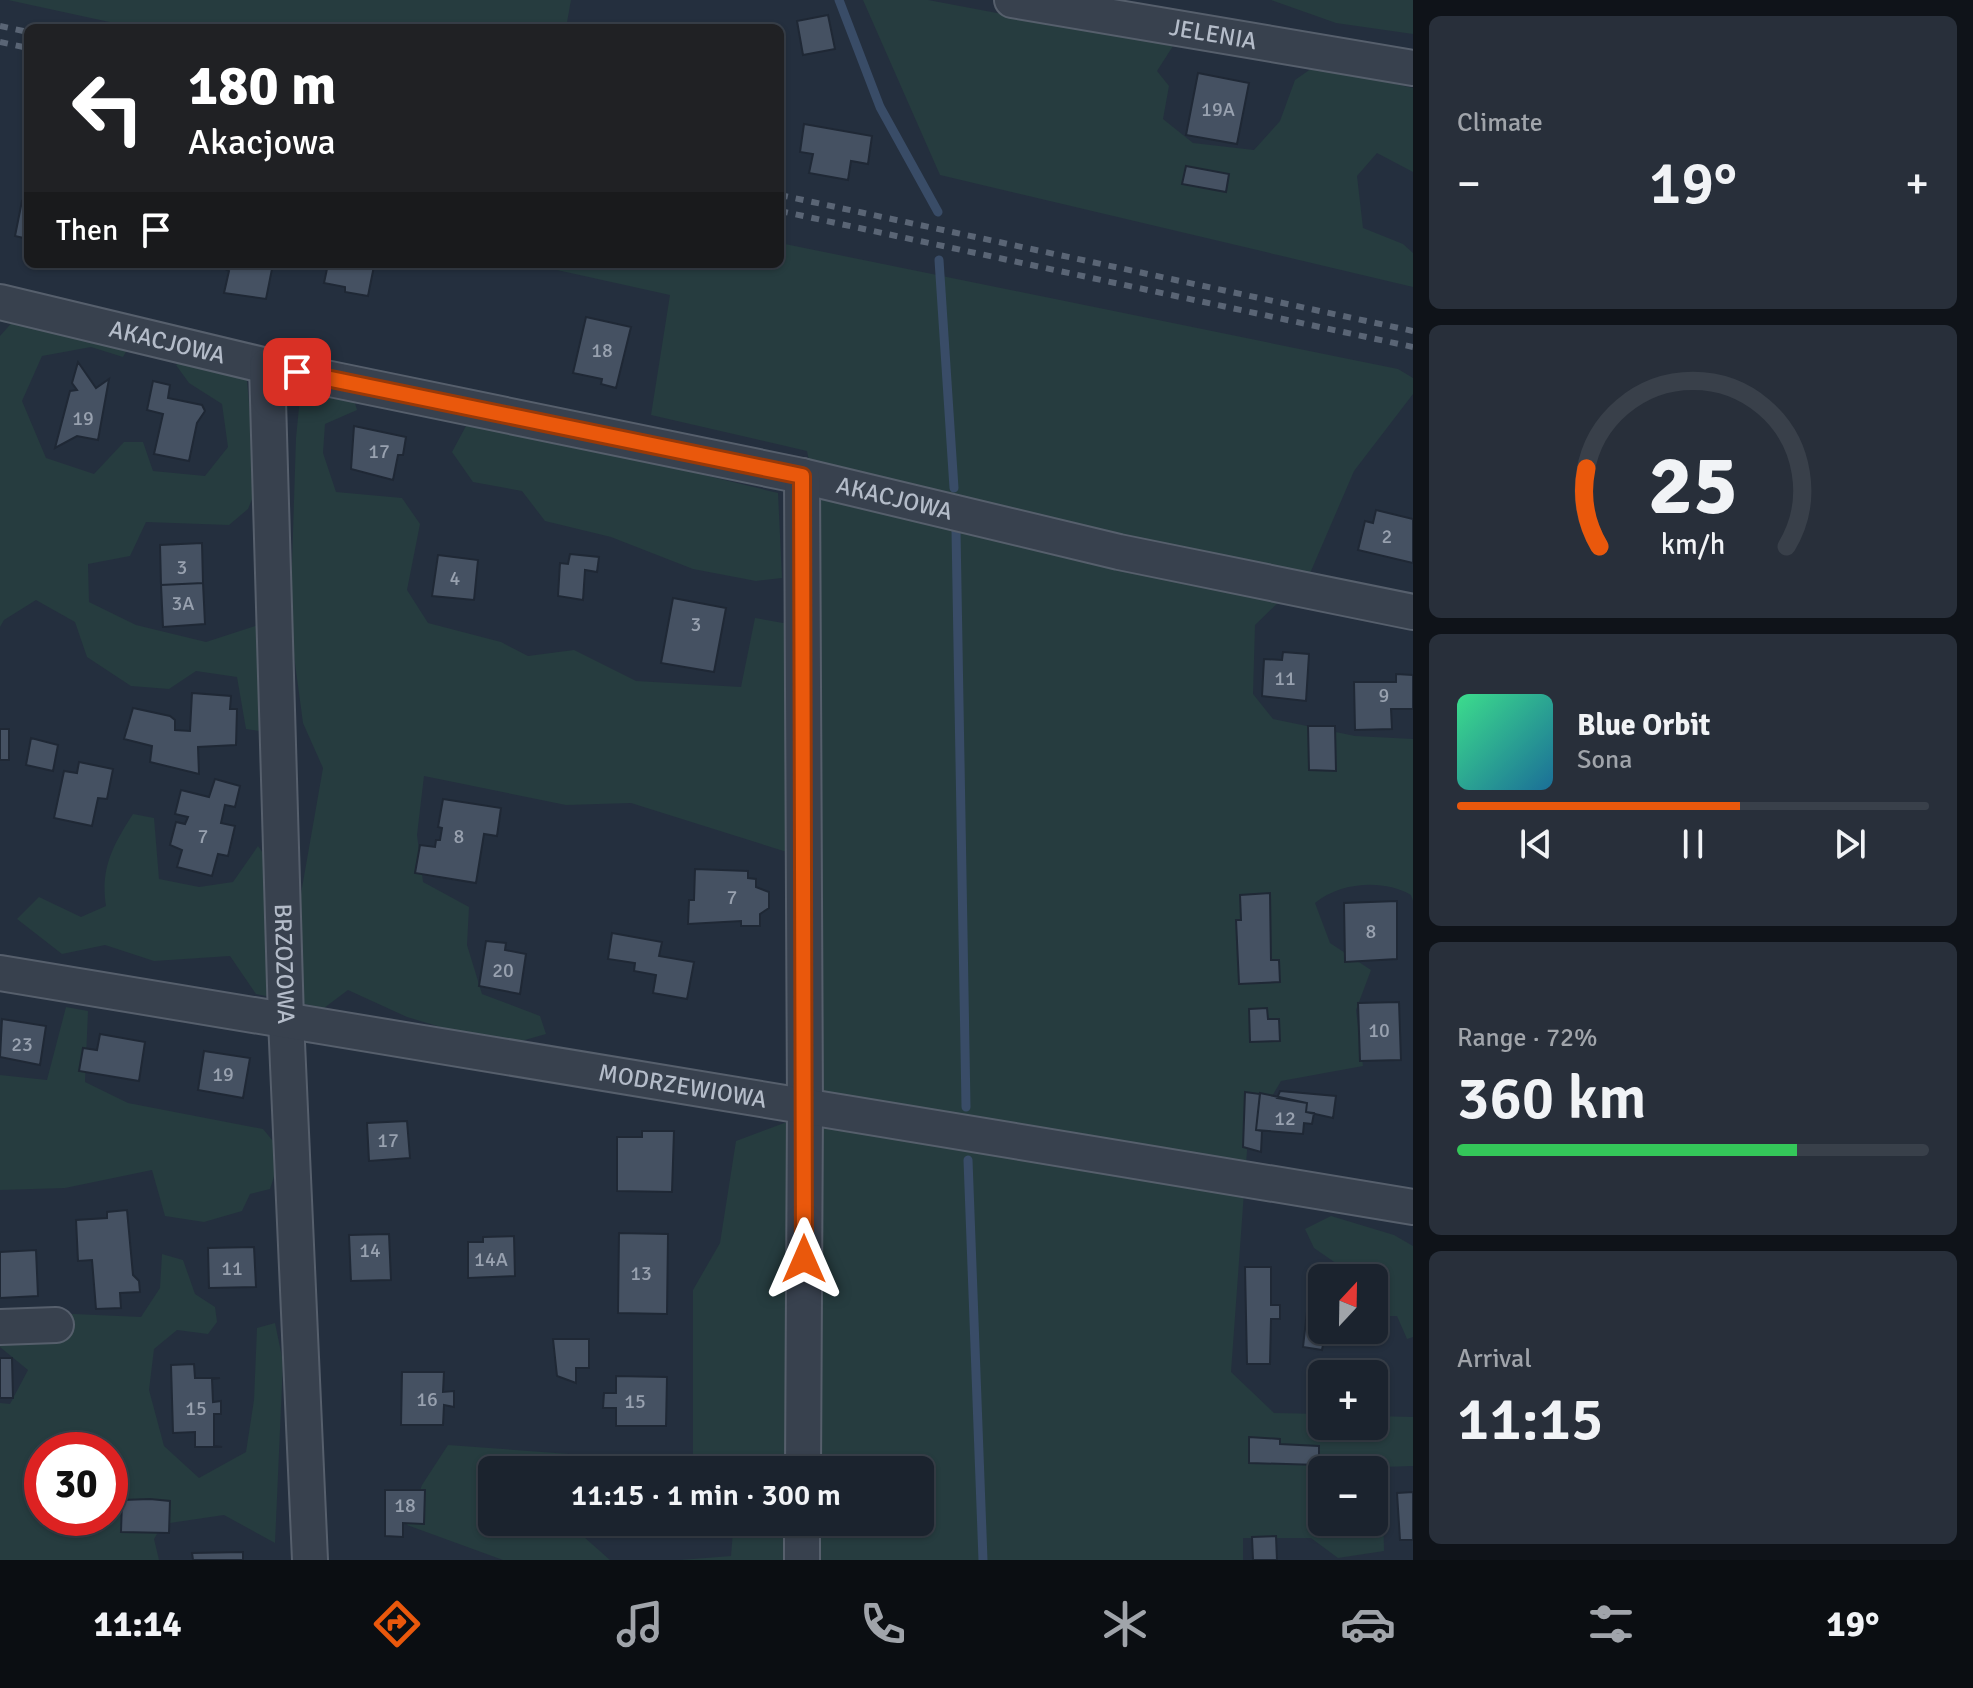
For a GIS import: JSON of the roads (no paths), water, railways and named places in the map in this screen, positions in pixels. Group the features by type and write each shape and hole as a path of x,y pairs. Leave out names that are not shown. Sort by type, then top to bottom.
{"street":[{"name":"JELENIA","path":"1012,0 1413,68"},
{"name":"AKACJOWA","path":"0,302 267,366 802,476 1119,552 1413,612"},
{"name":"BRZOZOWA","path":"267,366 286,1020 310,1560"},
{"path":"802,476 803,1456"},
{"name":"MODRZEWIOWA","path":"0,973 1413,1207"},
{"path":"0,1327 56,1325"},
{"path":"802,1536 802,1560"}],"waterway":[{"path":"839,0 880,107 938,212"},
{"path":"939,260 954,488"},
{"path":"956,530 966,1107"},
{"path":"968,1160 983,1560"}],"railway":[{"path":"0,26 24,31"},
{"path":"0,42 24,47"},
{"path":"784,196 1413,331"},
{"path":"784,212 1413,347"}]}
